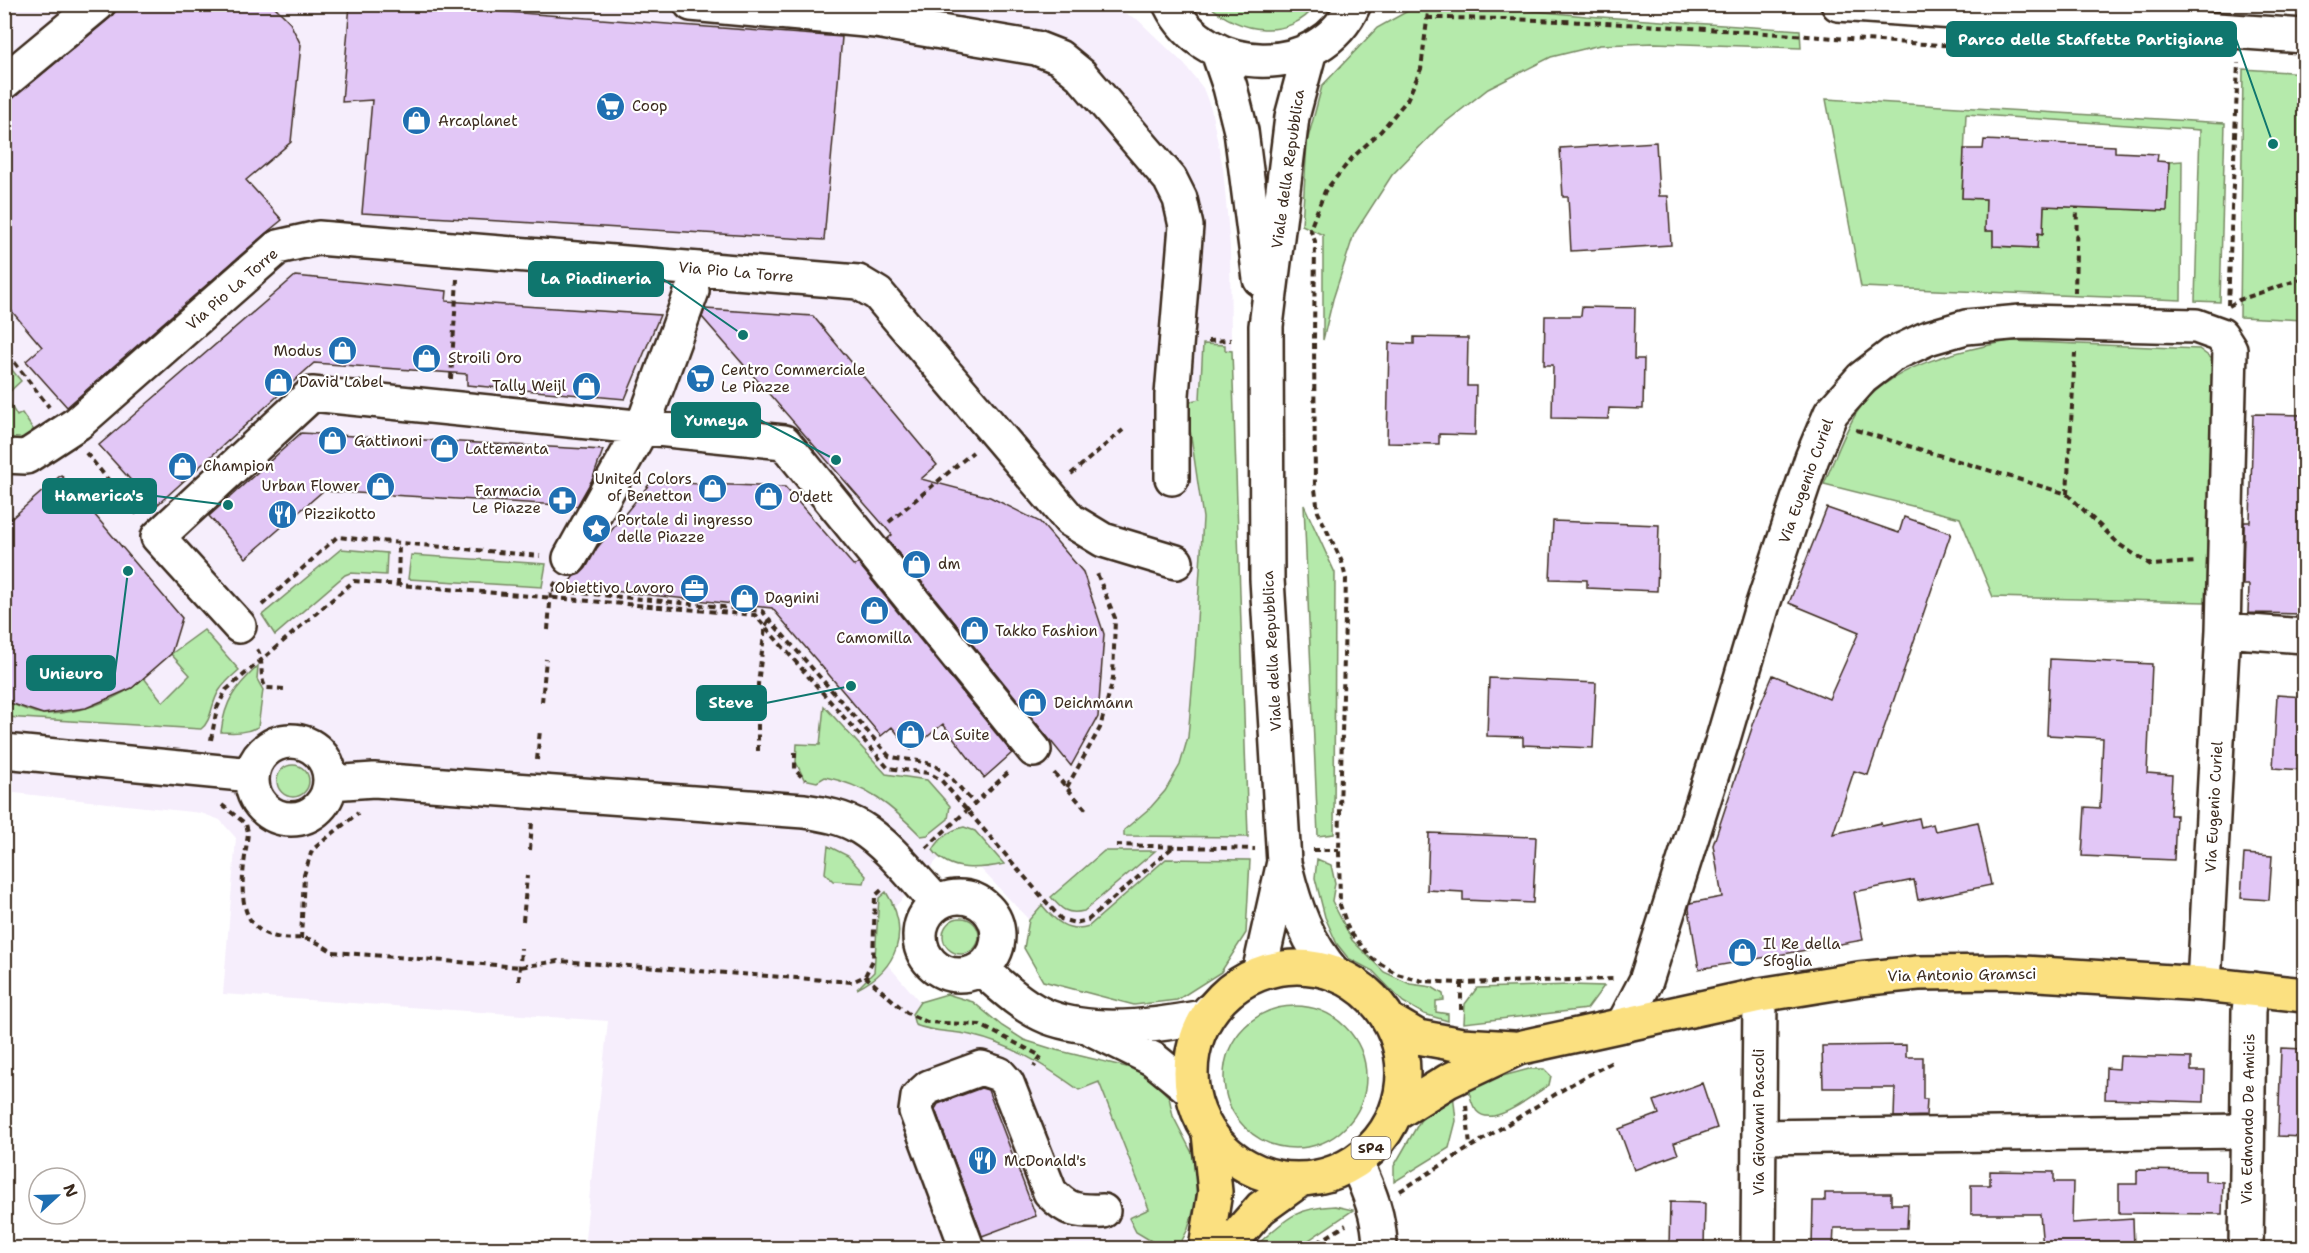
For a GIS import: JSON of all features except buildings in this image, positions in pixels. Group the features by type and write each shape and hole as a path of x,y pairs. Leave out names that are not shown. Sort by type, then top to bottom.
{"main road":[{"name":"SP4","path":"1284,967 1311,967 1335,974 1357,985 1375,1001 1389,1020 1397,1038 1402,1067 1401,1095 1395,1114 1379,1141 1356,1162 1338,1171 1319,1178 1300,1180 1265,1175 1233,1159 1209,1133 1197,1113 1191,1090 1190,1062 1197,1036 1209,1011 1222,997 1259,973 1284,967"},
{"name":"Via Antonio Gramsci","path":"1389,1020 1418,1037 1462,1045 1518,1048 1623,1040 1760,995 1859,978 1918,973 2007,972 2204,984 2304,995"},
{"name":"Via Antonio Gramsci","path":"1395,1114 1448,1081 1518,1048"},
{"path":"1206,1248 1215,1192 1209,1133"},
{"path":"1226,1248 1261,1208 1300,1180"}],"street":[{"path":"4,82 98,4"},
{"path":"691,4 876,21 1036,48 1059,57 1081,75 1170,179 1180,199 1186,226 1173,395 1173,478"},
{"path":"1838,4 2304,36"},
{"path":"1170,5 1184,25 1218,52 1241,59 1264,62 1288,59 1310,50 1333,34 1360,8"},
{"name":"Viale della Repubblica","path":"1266,326 1292,117 1310,50"},
{"name":"Viale della Repubblica","path":"1218,52 1241,131 1266,326 1267,579 1284,862 1259,973"},
{"name":"Via Pio La Torre","path":"4,456 26,457 78,423 278,247 318,238 858,282 878,294 1070,520 1103,540 1176,562"},
{"path":"570,558 642,428 692,291"},
{"name":"Via Eugenio Curiel","path":"1623,1040 1646,981 1724,739 1763,604 1812,458 1831,413 1862,378 1892,355 1928,338 1966,327 2021,322 2196,326 2221,335 2230,349 2223,630 2204,984"},
{"path":"238,626 158,537 312,394 784,442 1034,750"},
{"path":"2223,630 2304,636"},
{"path":"288,741 301,742 311,746 326,762 330,783 328,794 314,812 292,819 281,818 262,806 256,797 252,775 256,763 264,752 275,744 288,741"},
{"path":"4,751 252,775"},
{"path":"330,783 374,780 804,811 834,816 862,828 884,847 893,879 937,903"},
{"path":"1284,862 1290,889 1305,931 1320,956 1335,974"},
{"path":"948,898 966,898 983,904 991,913 998,937 996,949 981,969 968,975 949,974 931,964 924,954 920,944 922,921 937,903 948,898"},
{"path":"981,969 1018,1000 1035,1010 1049,1017 1084,1025 1131,1027 1173,1023 1207,1016 1209,1011"},
{"name":"Via Edmondo De Amicis","path":"2246,1248 2249,1011 2252,989"},
{"name":"Via Giovanni Pascoli","path":"1758,1248 1760,995"},
{"path":"1084,1025 1153,1059 1191,1090"},
{"path":"967,1248 916,1111 918,1097 928,1087 981,1068 999,1074 1007,1083 1050,1192 1063,1205 1078,1212 1102,1211"},
{"path":"1759,1137 2247,1131"},
{"path":"1356,1162 1375,1207 1380,1229 1380,1248"}],"path":[{"path":"1428,4 1421,69 1407,100 1381,131 1352,158 1325,191 1310,229 1315,241 1315,489 1318,512 1342,562 1346,579 1339,850 1341,905 1349,931 1373,959 1397,975 1422,981 1461,983 1619,979"},
{"path":"1427,18 1504,18 1680,26 1861,41 2002,49"},
{"path":"2226,62 2249,64"},
{"path":"2228,315 2238,63"},
{"path":"2075,296 2077,207"},
{"path":"449,408 458,269"},
{"path":"2228,306 2239,300 2304,278"},
{"path":"2067,494 2075,344"},
{"path":"8,354 68,430"},
{"path":"1848,428 2067,494 2120,545 2151,565 2205,562 2225,564"},
{"path":"1066,477 1123,430"},
{"path":"865,542 974,451"},
{"path":"286,689 266,688 262,682 262,658 238,626 337,537 570,558 551,590 548,630"},
{"path":"398,585 399,543"},
{"path":"212,735 217,708 226,690 354,581 755,615 888,768 929,773 941,780 1061,919 1075,923 1088,920 1173,847"},
{"path":"246,824 248,832 243,909 252,924 267,935 278,938 309,939 333,952 520,967 558,961 852,982 865,976 873,960 875,896 974,803 941,769 926,763 889,756 762,611 551,590"},
{"path":"758,751 758,684 765,627 769,619"},
{"path":"542,702 546,659"},
{"path":"537,760 540,730"},
{"path":"301,939 304,874 312,850 359,812 368,810"},
{"path":"520,820 544,822"},
{"path":"530,850 532,821"},
{"path":"1116,845 1253,849"},
{"path":"1317,850 1339,850"},
{"path":"524,921 527,876"},
{"path":"875,882 893,879"},
{"path":"519,981 521,948"},
{"path":"865,976 907,1013 927,1022 980,1025 1041,1056 1031,1073"},
{"path":"1461,983 1461,1014"},
{"path":"1394,1195 1572,1084 1623,1040"},
{"path":"1466,1101 1470,1146"},
{"path":"1309,1248 1355,1220"}],"shaded area":[{"name":"Centro Commerciale Le Piazze","path":"5,5 1107,5 1137,19 1184,64 1203,88 1211,109 1223,168 1230,247 1231,340 1250,860 1246,933 1221,972 1177,1000 1134,1005 1043,981 1024,948 1029,920 981,869 956,866 939,858 895,907 900,927 896,947 888,965 920,1002 947,994 973,1002 1002,1026 1024,1040 1135,1069 1156,1084 1169,1097 1173,1116 1192,1153 1196,1202 1188,1229 1178,1248 584,1248 608,1021 223,994 236,838 220,820 201,813 5,792"}],"green space":[{"path":"1428,4 1483,6 1586,16 1800,30 1801,48 1654,43 1600,45 1551,57 1488,89 1438,128 1392,175 1354,234 1333,299 1323,340 1323,235 1302,225 1307,142 1322,86 1377,28 1415,7"},
{"path":"1209,5 1316,5 1292,24 1264,29 1234,22"},
{"path":"2243,69 2304,73 2304,320 2240,317"},
{"path":"1826,99 2225,123 2220,302 2195,301 2200,130 1966,114 1962,198 1986,199 1986,231 1993,231 1993,246 2037,248 2038,233 2042,234 2044,206 2166,211 2169,162 2182,161 2181,300 1861,287"},
{"path":"2009,341 2199,349 2215,361 2205,602 1993,597 1960,518 1824,484 1852,420 1870,396 1887,382 1947,355"},
{"path":"1203,344 1225,345 1225,350 1232,351 1248,837 1124,836 1124,830 1151,807 1165,791 1180,765 1188,737 1203,518 1186,402 1200,399"},
{"path":"4,360 21,381 5,396 17,416 22,413 37,435 13,445 5,443"},
{"path":"1304,505 1335,573 1334,834 1318,836"},
{"path":"341,549 387,553 386,575 350,573 345,575 275,635 262,615"},
{"path":"411,555 546,564 542,587 408,579"},
{"path":"204,630 239,670 219,691 205,726 201,729 5,717 4,701 40,714 71,711 111,699 144,678 163,702 190,675 171,654"},
{"path":"258,666 257,679 263,690 258,727 240,732 221,732 225,711 232,695"},
{"path":"824,706 886,774 927,780 950,806 948,819 928,835 921,836 889,806 866,791 825,777 817,782 804,779 796,762 797,744 820,745"},
{"path":"293,765 304,770 309,781 304,792 293,797 282,792 277,781 282,770"},
{"path":"964,827 975,831 1004,864 966,868 948,863 933,850 950,832"},
{"path":"828,846 848,856 866,876 864,883 833,881 825,873"},
{"path":"1104,851 1155,851 1084,911 1073,912 1061,908 1051,897"},
{"path":"1166,859 1250,860 1246,933 1221,972 1177,1000 1134,1005 1043,981 1024,948 1029,920 1042,905 1052,916 1068,927 1089,926"},
{"path":"1317,859 1331,865 1335,883 1332,901 1352,940 1384,972 1410,984 1432,987 1443,994 1444,1000 1436,1001 1436,1012 1448,1014 1448,1021 1424,1014 1403,1002 1373,971 1348,958 1337,944 1325,917 1315,878"},
{"path":"886,892 898,921 899,935 896,948 891,960 882,971 857,989 874,972 879,898"},
{"path":"961,918 974,923 979,936 974,949 961,954 948,949 943,936 948,923"},
{"path":"1604,986 1587,1009 1464,1023 1465,1004 1477,988"},
{"path":"947,994 973,1002 1002,1026 1024,1040 1135,1069 1169,1097 1173,1116 1192,1153 1197,1175 1196,1202 1188,1229 1178,1248 1153,1248 1153,1242 1136,1232 1129,1218 1149,1209 1099,1082 1079,1090 1040,1064 1000,1044 970,1035 915,1025 912,1014 920,1002"},
{"path":"1295,1006 1322,1012 1345,1027 1360,1050 1366,1077 1360,1104 1345,1127 1322,1142 1295,1148 1268,1142 1245,1127 1230,1104 1224,1077 1230,1050 1245,1027 1268,1012"},
{"path":"1529,1069 1544,1069 1551,1076 1549,1085 1513,1109 1489,1116 1479,1113 1472,1103 1469,1085"},
{"path":"1453,1093 1456,1121 1449,1148 1394,1182 1394,1166 1420,1121"},
{"path":"1335,1206 1353,1210 1297,1248 1267,1248 1259,1243 1285,1221 1301,1212"}],"place":[{"name":"Coop","path":"611,106"},
{"name":"Arcaplanet","path":"417,121"},
{"name":"Parco delle Staffette Partigiane","path":"2273,144"},
{"name":"La Piadineria","path":"743,335"},
{"name":"Modus","path":"343,351"},
{"name":"Stroili Oro","path":"427,358"},
{"name":"Centro Commerciale Le Piazze","path":"700,379"},
{"name":"David Label","path":"278,382"},
{"name":"Tally Weijl","path":"587,386"},
{"name":"Gattinoni","path":"333,441"},
{"name":"Lattementa","path":"444,449"},
{"name":"Yumeya","path":"836,460"},
{"name":"Champion","path":"182,466"},
{"name":"Urban Flower","path":"381,486"},
{"name":"United Colors of Benetton","path":"713,488"},
{"name":"O'dett","path":"768,497"},
{"name":"Farmacia Le Piazze","path":"562,500"},
{"name":"Hamerica's","path":"228,505"},
{"name":"Pizzikotto","path":"283,514"},
{"name":"Portale di ingresso delle Piazze","path":"596,529"},
{"name":"dm","path":"917,564"},
{"name":"Unieuro","path":"128,571"},
{"name":"Obiettivo Lavoro","path":"695,588"},
{"name":"Dagnini","path":"744,598"},
{"name":"Camomilla","path":"874,611"},
{"name":"Takko Fashion","path":"974,631"},
{"name":"Steve","path":"851,686"},
{"name":"Deichmann","path":"1033,703"},
{"name":"La Suite","path":"911,735"},
{"name":"Il Re della Sfoglia","path":"1742,953"},
{"name":"McDonald's","path":"983,1161"}]}
